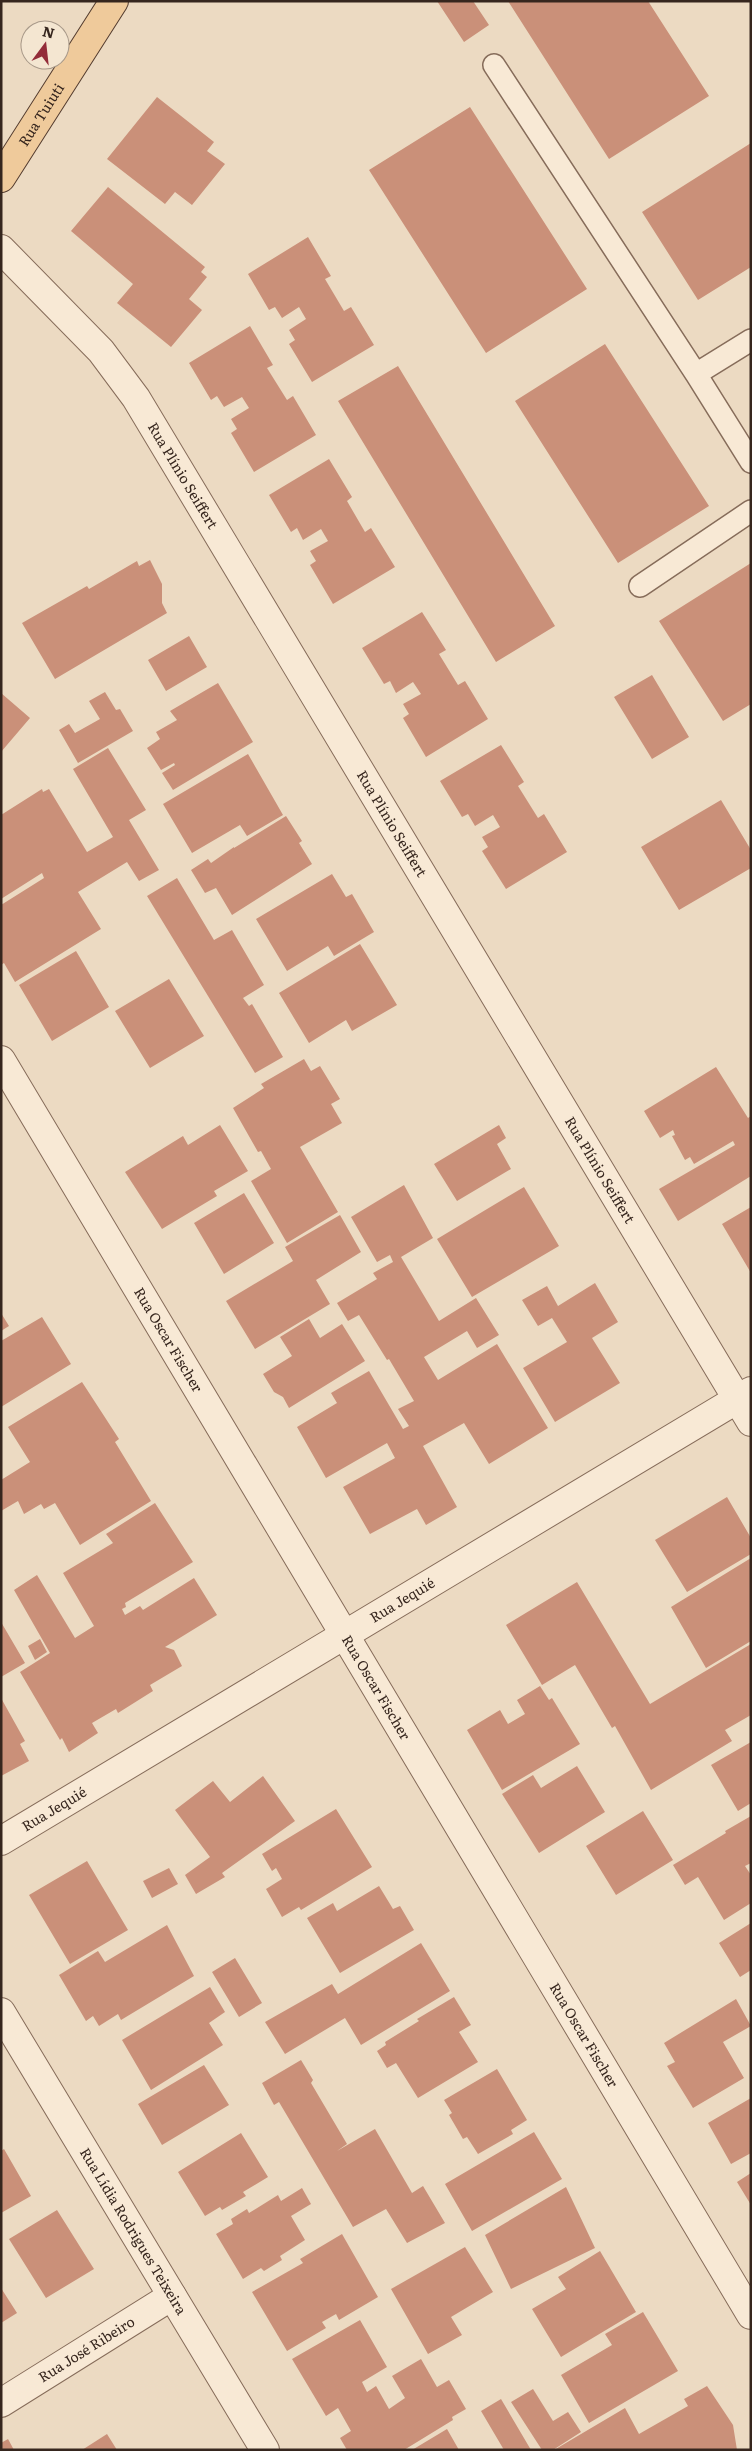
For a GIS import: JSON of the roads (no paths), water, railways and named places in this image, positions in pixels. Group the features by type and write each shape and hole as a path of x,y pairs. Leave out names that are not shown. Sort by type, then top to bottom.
{"main road":[{"name":"Rua Tuiuti","path":"1,178 114,1"}],"street":[{"name":"Rua Plínio Seiffert","path":"1,249 100,351 136,398 744,1395 751,1422"},
{"name":"Rua Oscar Fischer","path":"1,1060 751,2315"},
{"name":"Rua Jequié","path":"1,1841 744,1395"},
{"name":"Rua Lídia Rodrigues Teixeira","path":"1,2012 264,2450"},
{"name":"Rua José Ribeiro","path":"1,2403 172,2296"}],"lane":[{"path":"494,65 696,374 751,462"},
{"path":"696,374 751,340"},
{"path":"640,586 751,512"}]}
